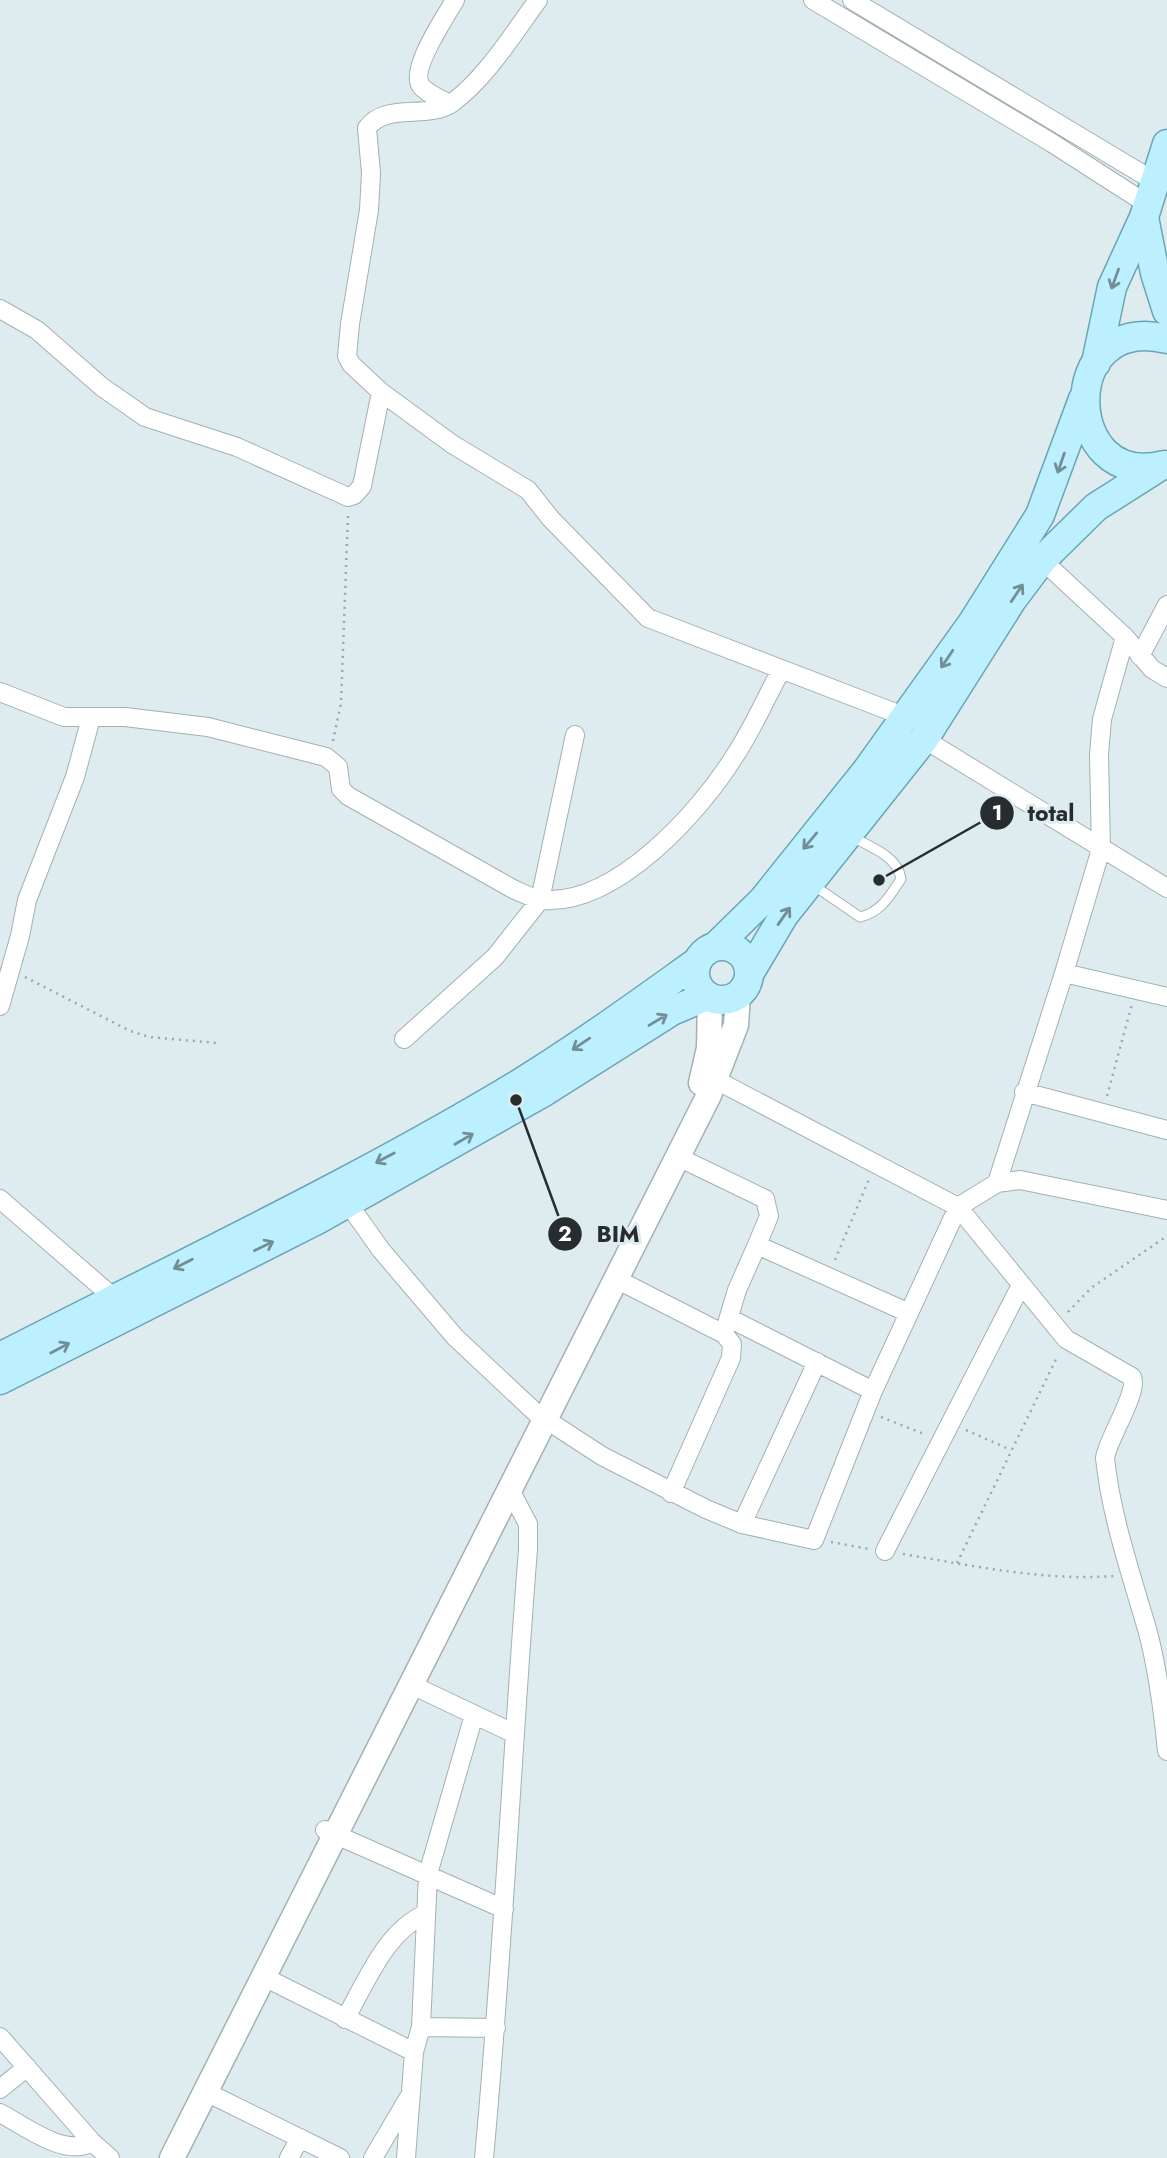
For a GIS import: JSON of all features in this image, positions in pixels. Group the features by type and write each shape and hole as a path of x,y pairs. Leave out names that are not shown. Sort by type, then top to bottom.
{"main road":[{"path":"1096,363 1112,287 1148,201 1167,144"},
{"path":"1148,201 1154,273 1167,311"},
{"path":"0,1357 114,1298 341,1194 518,1084 706,955 763,900 906,718 1030,534 1049,496 1089,374 1096,363 1104,353 1126,340 1152,336 1167,339"},
{"path":"1083,399 1087,424 1110,455 1133,466 1163,466"},
{"path":"726,991 809,881 850,835 924,739 1012,600 1042,560 1096,508 1163,466"},
{"path":"0,1380 341,1194 544,1092 673,1011 726,991 748,966 732,948 706,955"},
{"path":"706,955 697,985 726,991"}],"street":[{"path":"449,104 422,88 419,65 455,0"},
{"path":"538,0 468,89 449,104 433,111 391,114 373,120 367,128 371,173 369,210 347,356 351,365 381,392 452,444 528,490 551,519 648,618 906,718"},
{"path":"813,0 1148,201"},
{"path":"852,0 961,65 1148,201"},
{"path":"951,83 961,65"},
{"path":"0,309 37,330 102,387 145,416 237,447 348,497 355,495 362,486 381,392"},
{"path":"1042,560 1125,637 1140,656 1167,678"},
{"path":"1140,656 1167,605"},
{"path":"997,1183 1101,849 1099,755 1102,719 1125,637"},
{"path":"0,692 64,717 125,717 208,727 326,757 338,767 341,789 348,796 513,889 540,900 561,899 592,891 615,880 674,831 694,811 734,758 780,671"},
{"path":"0,1006 12,970 27,900 71,788 91,718"},
{"path":"404,1039 495,957 540,900 575,735"},
{"path":"924,739 1167,888"},
{"path":"1064,973 1167,997"},
{"path":"173,2158 264,1977 330,1832 412,1685 510,1490 541,1416 617,1279 716,1080 736,1025 726,991"},
{"path":"160,2158 330,1832 541,1416 700,1084 726,991"},
{"path":"716,1080 958,1207 1066,1339 1127,1371 1135,1382 1108,1443 1105,1458 1130,1575 1148,1631 1162,1703 1167,1751"},
{"path":"1024,1092 1167,1130"},
{"path":"671,1493 731,1358 732,1344 727,1326 737,1290 769,1216 765,1199 678,1157"},
{"path":"341,1194 381,1250 455,1337 541,1416 602,1456 671,1493 742,1524 814,1539 873,1391 958,1207 997,1183 1020,1180 1167,1210"},
{"path":"0,1199 114,1298"},
{"path":"757,1245 909,1313"},
{"path":"617,1279 817,1362 873,1391"},
{"path":"885,1551 1021,1285"},
{"path":"742,1524 817,1362"},
{"path":"484,2158 496,2028 513,1733 528,1549 528,1524 510,1490"},
{"path":"412,1685 513,1733"},
{"path":"406,2158 414,2052 421,2027 428,1874 474,1715"},
{"path":"330,1832 503,1909"},
{"path":"345,2019 393,1940 412,1920 425,1914"},
{"path":"264,1977 414,2052"},
{"path":"421,2027 496,2028"},
{"path":"0,2037 92,2142 110,2158"},
{"path":"0,2089 26,2067"},
{"path":"206,2092 340,2158"},
{"path":"373,2158 410,2094"},
{"path":"0,2113 67,2147 80,2148 92,2142"},
{"path":"289,2158 300,2138"}],"lane":[{"path":"809,881 860,917 873,914 881,908 901,879 900,871 894,862 850,835"}],"path":[{"path":"326,757 335,737 341,703 348,497"},
{"path":"12,970 130,1031 149,1037 217,1043"},
{"path":"1103,1113 1136,990"},
{"path":"828,1276 875,1163"},
{"path":"957,1563 1066,1339 1066,1314 1091,1287 1167,1236"},
{"path":"865,1410 940,1441"},
{"path":"950,1422 1011,1451"},
{"path":"814,1539 1011,1573 1073,1579 1130,1575"}],"place":[{"name":"total","path":"879,880"},
{"name":"BIM","path":"516,1100"}]}
